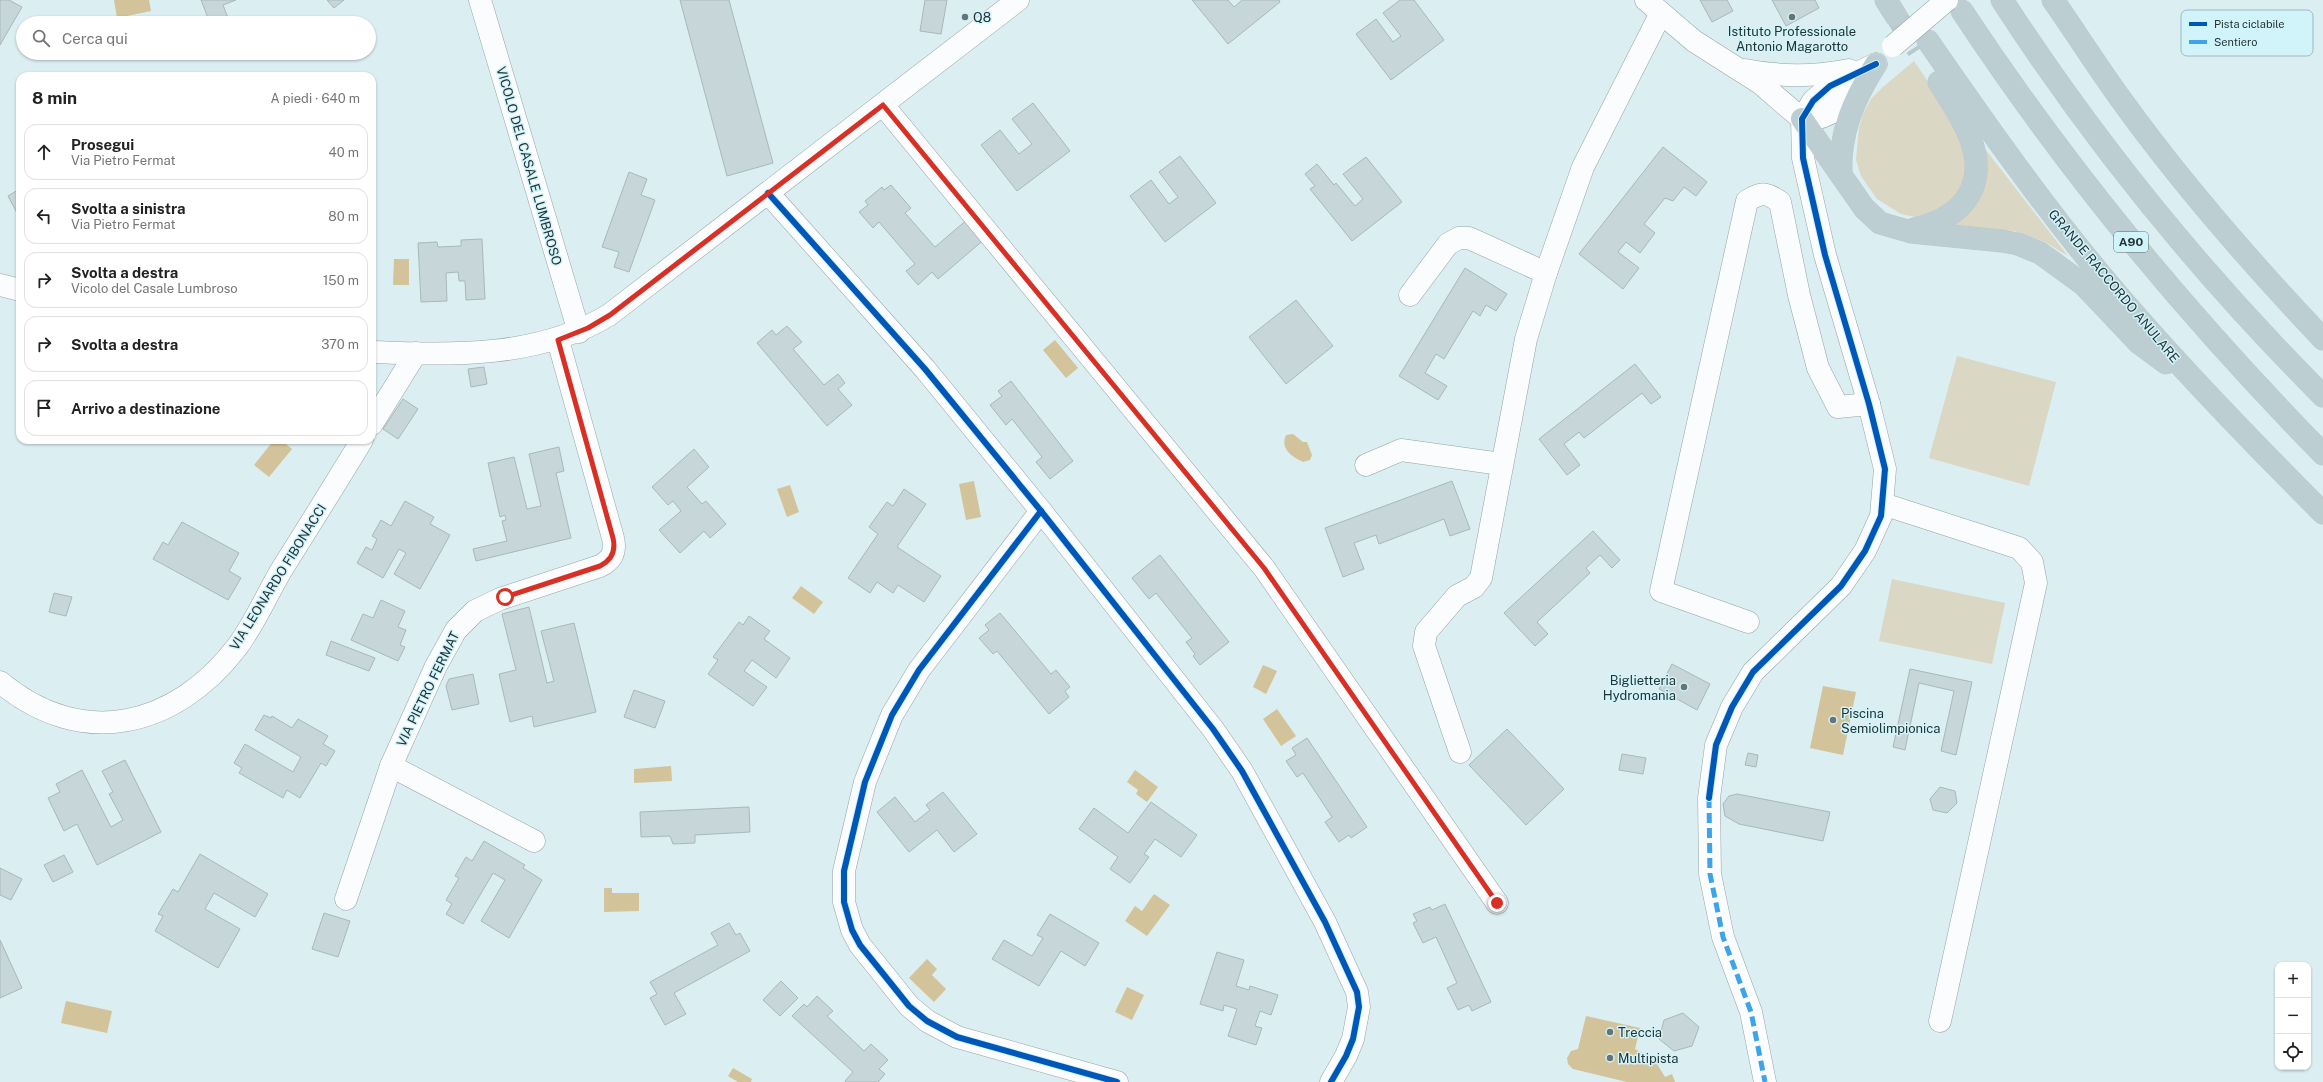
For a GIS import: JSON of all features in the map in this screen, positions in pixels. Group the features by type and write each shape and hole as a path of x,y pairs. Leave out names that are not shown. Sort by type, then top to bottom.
{"highway":[{"path":"2002,0 2090,126 2151,202 2248,318 2323,396"},
{"path":"2053,0 2120,98 2192,190 2274,288 2323,339"},
{"path":"2068,0 2120,98"},
{"name":"A90","path":"1955,6 2062,155 2177,298 2267,397 2323,454"},
{"name":"GRANDE RACCORDO ANULARE","path":"1897,229 1922,227 1948,216 1957,209 1969,195 1975,177 1974,147 1962,120 1923,45 1969,100 2061,224 2112,288 2203,391 2323,514"},
{"path":"1841,174 1841,150 1847,120 1856,98 1876,64"},
{"path":"1802,119 1868,214 1880,223 1897,229 2018,244 2040,253 2084,285 2139,343 2203,391"}],"street":[{"name":"VICOLO DEL CASALE LUMBROSO","path":"480,0 579,332"},
{"path":"376,352 416,353 506,350 558,340 579,332 610,315 1018,0"},
{"path":"1460,752 1424,646 1426,632 1456,596 1474,587 1481,578 1501,464 1526,339 1546,273 1583,167 1653,6 1702,48 1736,68 1770,91 1802,119"},
{"path":"1765,1082 1751,1012 1723,938 1712,881 1709,798 1716,745 1732,707 1752,672 1841,586 1865,551 1881,516 1885,469 1869,404 1825,255 1803,158 1802,119 1813,101 1830,86 1876,64 1894,46 1955,6"},
{"path":"1736,68 1777,75 1801,76 1840,72 1876,64"},
{"path":"883,105 1264,568 1497,903"},
{"path":"768,192 925,370 1041,511 1224,744 1246,778 1325,922 1356,990 1359,1003 1352,1043 1331,1082"},
{"path":"1748,622 1661,590 1747,201 1759,194 1770,195 1780,202 1799,296 1818,368 1838,407 1869,404"},
{"path":"1410,295 1448,244 1459,238 1470,238 1546,273"},
{"path":"0,285 16,289"},
{"name":"VIA PIETRO FERMAT","path":"346,899 391,766 436,666 456,630 467,618 500,599 600,566 609,560 613,553 613,538 558,340"},
{"path":"376,418 416,353"},
{"name":"VIA LEONARDO FIBONACCI","path":"0,682 21,699 48,712 72,720 102,724 142,717 160,710 188,694 223,663 242,639 281,570 360,444"},
{"path":"1366,465 1401,450 1501,464"},
{"path":"1882,504 2019,548 2032,562 2036,583 1940,1021"},
{"path":"1041,511 919,670 892,715 865,782 844,871 844,902 852,930 860,945 909,1006 927,1021 956,1037 1117,1082"},
{"path":"391,766 534,841"}],"shaded area":[{"path":"114,0 149,0 151,11 127,16 117,16"},
{"path":"1914,61 1952,117 1968,158 1964,184 1950,205 1920,218 1901,214 1877,199 1861,176 1856,160 1859,128 1863,114 1871,99"},
{"path":"1982,145 2068,256 2045,242 2015,231 1946,227"},
{"path":"394,259 409,259 409,285 393,285"},
{"path":"1055,340 1078,368 1066,378 1043,350"},
{"path":"1957,356 2056,382 2029,486 1929,458"},
{"path":"1293,434 1303,442 1307,442 1312,455 1310,460 1303,462 1288,452 1284,444 1286,435"},
{"path":"271,444 286,444 292,449 269,477 254,465"},
{"path":"974,481 981,517 966,520 959,484"},
{"path":"790,485 799,512 787,517 777,489"},
{"path":"1892,579 2005,603 1992,664 1879,641"},
{"path":"801,586 823,602 814,614 792,598"},
{"path":"1263,665 1277,671 1266,694 1253,687"},
{"name":"Piscina Semiolimpionica","path":"1823,686 1856,692 1843,755 1810,748"},
{"path":"1277,709 1296,736 1281,746 1263,719"},
{"path":"671,766 672,781 634,783 634,769"},
{"path":"1135,770 1158,787 1147,802 1136,794 1138,790 1127,782"},
{"path":"604,888 612,888 612,893 639,893 639,911 604,912"},
{"path":"1154,894 1170,905 1147,936 1125,921 1135,906 1142,911"},
{"path":"927,959 937,969 932,975 946,989 934,1002 909,978"},
{"path":"1127,987 1144,995 1132,1020 1115,1012"},
{"path":"66,1001 112,1011 107,1033 61,1023"},
{"name":"Multipista","path":"1586,1016 1640,1028 1635,1049 1654,1059 1665,1077 1672,1074 1675,1082 1627,1082 1573,1069 1568,1064 1567,1058 1571,1051 1578,1049"},
{"path":"733,1068 752,1079 751,1082 738,1082 728,1076"}],"building":[{"path":"0,0 9,0 22,7 0,45"},
{"path":"201,0 236,0 223,5 227,16 207,16"},
{"path":"327,0 344,0 334,8"},
{"path":"680,0 729,0 773,163 727,176"},
{"path":"925,0 947,0 941,34 920,31"},
{"path":"1192,0 1228,0 1234,7 1242,0 1279,0 1280,2 1228,44"},
{"path":"1400,0 1414,0 1444,40 1391,80 1356,34 1376,19 1393,42 1401,36 1383,13"},
{"name":"Istituto Professionale Antonio Magarotto","path":"1700,0 1727,0 1733,11 1712,22"},
{"name":"Istituto Professionale Antonio Magarotto","path":"1772,0 1815,0 1819,8 1786,26"},
{"path":"1033,103 1070,151 1017,191 981,145 1000,130 1019,154 1032,144 1012,119"},
{"path":"1663,147 1707,182 1696,196 1684,187 1673,201 1665,198 1644,224 1655,233 1640,253 1626,242 1618,252 1639,268 1623,289 1579,254"},
{"path":"1180,156 1216,203 1165,242 1130,196 1151,180 1169,204 1178,197 1159,172"},
{"path":"1366,157 1402,202 1352,241 1310,189 1315,186 1305,174 1317,164 1334,185 1336,183 1355,206 1363,199 1343,174"},
{"path":"629,172 647,179 641,195 655,200 629,272 614,267 619,252 602,247"},
{"path":"891,185 911,208 905,213 935,247 969,218 986,238 938,279 932,272 918,285 906,271 915,264 879,222 873,228 859,212 868,205 865,201 882,187 884,190"},
{"path":"16,191 16,211 8,196"},
{"path":"482,239 485,299 466,300 465,281 459,281 458,272 446,273 447,301 421,302 418,243 437,242 438,247 461,246 461,240"},
{"path":"1465,268 1507,294 1496,311 1486,305 1480,316 1473,311 1444,359 1436,354 1425,373 1447,386 1438,400 1399,376"},
{"path":"1296,300 1333,346 1286,384 1249,337"},
{"path":"787,326 802,342 793,349 824,385 838,374 845,383 838,389 852,405 827,426 757,343 772,330 776,335"},
{"path":"1635,364 1661,397 1651,404 1642,393 1584,438 1579,432 1564,444 1580,465 1567,475 1539,439"},
{"path":"484,367 487,384 471,387 468,369"},
{"path":"1011,381 1073,461 1050,479 1036,462 1042,457 1012,419 1006,425 990,405 1002,396 998,391"},
{"path":"403,399 418,409 398,439 383,429"},
{"path":"559,447 564,471 556,473 571,538 476,561 473,549 507,541 502,521 506,520 505,515 500,517 488,463 514,457 527,509 541,506 529,454"},
{"path":"694,449 709,467 687,487 702,504 706,501 726,524 710,538 704,531 680,553 659,530 681,511 673,501 668,505 652,487"},
{"path":"1452,481 1470,529 1450,536 1444,519 1379,544 1376,535 1354,543 1364,569 1343,577 1325,528"},
{"path":"904,489 926,504 897,547 941,576 924,602 898,585 893,593 877,582 870,593 848,578 878,534 869,527 887,502 893,506"},
{"path":"405,501 434,517 430,524 450,535 420,589 394,574 406,553 399,549 383,578 357,563 366,547 372,550 377,539 372,536 381,520 391,526"},
{"path":"182,522 239,553 229,571 241,578 228,600 153,559 163,542 168,545"},
{"path":"1593,531 1620,560 1612,568 1600,555 1586,568 1590,573 1537,622 1548,634 1535,646 1504,613"},
{"path":"1160,555 1229,642 1200,665 1193,656 1195,654 1186,642 1192,638 1156,593 1149,599 1132,578"},
{"path":"54,593 72,597 66,616 49,612"},
{"path":"381,600 405,611 398,627 406,630 400,645 405,647 398,661 351,640 363,614 373,618"},
{"path":"529,607 547,683 554,681 541,631 574,623 596,712 534,727 532,716 510,722 499,674 516,670 502,614"},
{"path":"1000,613 1051,674 1056,670 1070,687 1065,691 1069,697 1049,714 997,651 993,654 979,638 989,630 985,625"},
{"path":"749,616 770,631 764,639 790,658 776,678 752,660 744,671 767,687 753,706 708,674 718,660 713,657 739,622 743,625"},
{"path":"331,641 375,658 369,671 326,655"},
{"name":"Biglietteria Hydromania","path":"1672,664 1710,684 1697,710 1659,689"},
{"path":"1910,669 1972,682 1956,755 1941,751 1954,691 1919,683 1905,750 1893,747"},
{"path":"473,674 479,704 452,710 446,686 449,679"},
{"path":"634,690 665,701 655,728 624,717"},
{"path":"264,715 271,718 272,716 292,728 298,719 328,736 323,744 335,751 326,766 321,763 300,798 287,790 283,798 239,773 242,768 234,763 245,744 293,772 301,757 255,730"},
{"path":"1507,729 1564,789 1526,825 1469,765"},
{"path":"1307,738 1367,827 1351,838 1349,835 1339,842 1325,822 1332,817 1303,773 1297,777 1286,761 1296,755 1292,748"},
{"path":"1748,753 1758,755 1756,767 1745,765"},
{"path":"1622,754 1646,758 1643,774 1619,770"},
{"path":"125,760 161,832 97,865 77,824 64,831 48,798 60,792 56,784 82,770 111,827 123,820 109,794 113,792 102,771"},
{"path":"1940,787 1955,791 1957,803 1947,813 1933,810 1930,799"},
{"path":"943,792 977,834 954,852 937,830 909,852 877,812 895,797 915,822 930,810 926,805"},
{"path":"1737,794 1830,812 1823,841 1739,824 1725,816 1723,804 1729,796"},
{"path":"1151,802 1197,835 1181,857 1155,839 1144,854 1149,857 1130,883 1110,869 1118,857 1079,829 1094,808 1128,833"},
{"path":"749,807 750,832 695,835 695,843 673,844 670,836 641,837 640,812"},
{"path":"484,841 525,865 523,868 542,880 509,938 481,921 505,880 493,873 463,924 446,914 452,904 446,900 459,878 455,876 466,857 472,861"},
{"path":"200,854 268,894 255,917 214,893 205,909 240,929 218,968 155,931 163,916 158,914 173,889 178,892"},
{"path":"64,855 73,872 53,882 44,865"},
{"path":"0,868 22,879 11,900 0,895"},
{"path":"1445,904 1491,1002 1472,1011 1469,1005 1458,1010 1447,988 1457,983 1436,937 1423,943 1413,923 1417,921 1413,914 1430,907 1432,910"},
{"path":"324,913 350,921 338,957 312,949"},
{"path":"1050,914 1099,943 1085,966 1061,951 1039,986 992,959 1004,940 1032,956 1043,938 1037,935"},
{"path":"729,923 736,935 740,933 750,951 674,993 686,1014 665,1025 650,998 657,994 650,982 718,945 711,933"},
{"path":"0,940 22,988 0,998"},
{"path":"1217,952 1244,960 1236,986 1249,990 1250,986 1278,995 1271,1015 1260,1011 1255,1026 1262,1028 1256,1045 1228,1036 1237,1009 1224,1005 1223,1011 1200,1004"},
{"path":"781,981 798,998 780,1016 763,1000"},
{"path":"817,996 833,1011 827,1016 864,1051 871,1044 888,1060 879,1069 885,1074 878,1082 846,1082 845,1081 853,1072 792,1016 804,1004 807,1007"},
{"path":"1683,1013 1699,1027 1692,1046 1674,1051 1659,1039 1664,1020"}],"tunnel":[{"path":"1898,19 1918,50"}],"marked path":[{"path":"1709,798 1710,874 1723,937 1751,1012 1765,1082"}],"cycle path":[{"path":"1709,798 1716,745 1732,707 1753,672 1841,586 1865,551 1881,516 1885,469 1869,404 1825,255 1803,158 1802,119 1813,101 1830,86 1876,64"},
{"path":"768,193 925,369 1041,511 1213,729 1242,771 1325,922 1357,992 1359,1007 1353,1039 1346,1056 1331,1082"},
{"path":"1041,511 919,670 892,715 865,782 844,871 844,902 852,930 860,945 909,1006 927,1021 957,1037 1117,1082"}],"place":[{"name":"Q8","path":"965,17"},
{"name":"Istituto Professionale Antonio Magarotto","path":"1792,17"},
{"name":"Biglietteria Hydromania","path":"1684,687"},
{"name":"Piscina Semiolimpionica","path":"1833,720"},
{"name":"Treccia","path":"1610,1032"},
{"name":"Multipista","path":"1610,1058"}],"route":[{"path":"505,597 561,580 600,566 609,560 613,553 613,538 558,340 588,328 610,315 883,105 1264,568 1497,903"}]}
